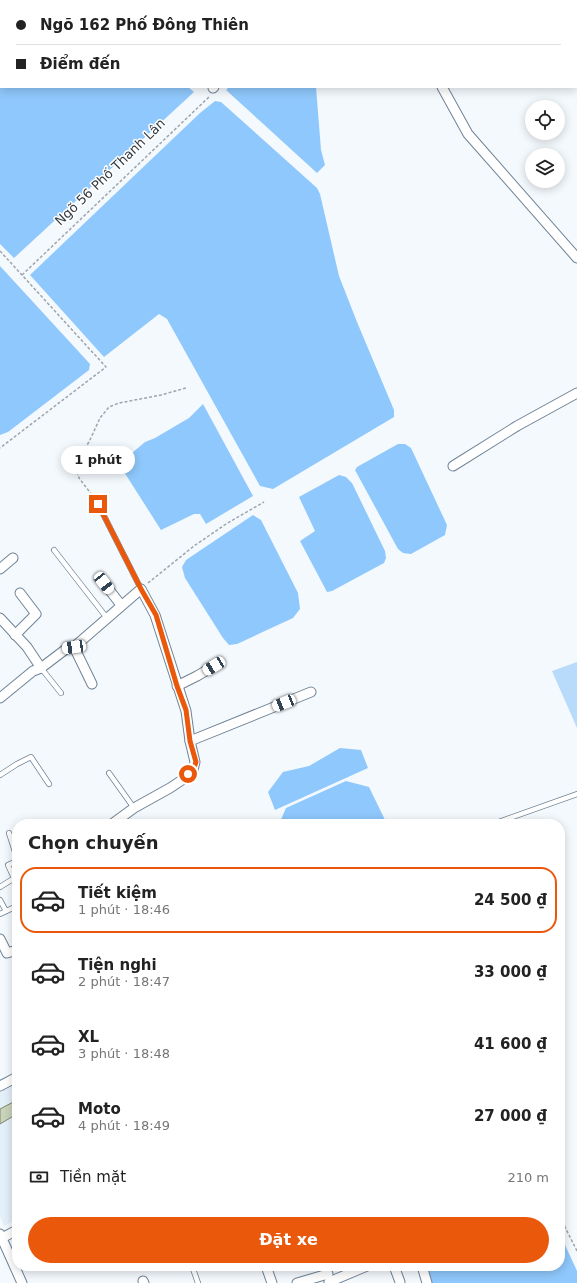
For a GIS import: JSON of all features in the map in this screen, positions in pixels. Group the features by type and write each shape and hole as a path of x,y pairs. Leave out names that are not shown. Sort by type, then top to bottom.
{"street":[{"path":"443,88 468,134 577,258"},
{"path":"453,466 517,426 577,393"},
{"path":"0,569 13,558"},
{"path":"104,583 121,605"},
{"path":"0,698 33,671 41,668 66,649 74,647 141,589 156,615 177,686 186,710 190,741 196,762 193,770 185,778 134,808 119,819"},
{"path":"15,635 36,614 20,593"},
{"path":"0,618 27,647 41,668"},
{"path":"74,647 92,684"},
{"path":"177,686 214,666"},
{"path":"190,741 311,692"},
{"path":"0,939 7,953 12,952"},
{"path":"0,1086 12,1079"},
{"path":"12,1232 1,1236 3,1249 12,1265"},
{"path":"15,1271 22,1283"},
{"path":"268,1271 272,1283"},
{"path":"297,1283 348,1271"},
{"path":"396,1271 400,1282"},
{"path":"423,1271 427,1283"}],"lane":[{"path":"98,504 141,589"},
{"path":"54,550 107,618"},
{"path":"41,668 61,693"},
{"path":"0,775 31,757 49,784"},
{"path":"109,773 134,808"},
{"path":"507,819 577,794"},
{"path":"9,833 12,843"},
{"path":"12,863 8,865 12,872"},
{"path":"0,887 12,880"},
{"path":"0,900 6,911"},
{"path":"0,914 12,908"},
{"path":"194,1271 198,1283"}],"path":[{"name":"Ngõ 56 Phố Thanh Lân","path":"22,275 210,96 214,88"},
{"path":"0,251 106,367 0,448"},
{"path":"98,504 79,478 74,463 89,442 100,418 109,407 119,403 161,395 186,388"},
{"path":"141,589 194,546 226,524 264,502"},
{"path":"565,1227 577,1251"}],"shaded area":[{"path":"0,88 189,88 194,92 14,258 0,244"},
{"path":"228,88 316,88 321,150 325,165 317,173 226,90"},
{"path":"215,101 221,102 317,188 320,194 339,276 394,410 394,417 273,489 260,486 167,319 159,314 104,357 30,275 200,113"},
{"path":"0,266 90,364 89,370 8,432 0,435"},
{"path":"203,404 253,496 206,524 200,514 194,514 161,530 119,464 145,442 155,438 189,418"},
{"path":"398,444 405,444 411,448 447,525 445,535 411,554 403,553 398,549 355,470 357,467"},
{"path":"339,475 346,477 352,483 385,551 386,558 384,563 332,591 327,592 300,541 315,531 299,497"},
{"path":"253,515 261,520 298,593 300,609 293,618 237,644 229,645 185,578 182,567 186,560"},
{"path":"577,662 577,728 552,671"},
{"path":"340,748 361,750 368,768 275,810 268,792 283,772 309,766"},
{"path":"346,781 369,787 385,819 281,819 286,808"},
{"path":"12,1082 12,1222 4,1226 0,1216 0,1088"},
{"path":"565,1245 577,1271 577,1283 430,1283 426,1271 565,1271"}],"building":[{"path":"12,1103 12,1117 0,1124 0,1109"}],"route":[{"path":"98,504 141,589 156,615 177,686 186,710 190,741 196,762 193,770 188,774"}]}
